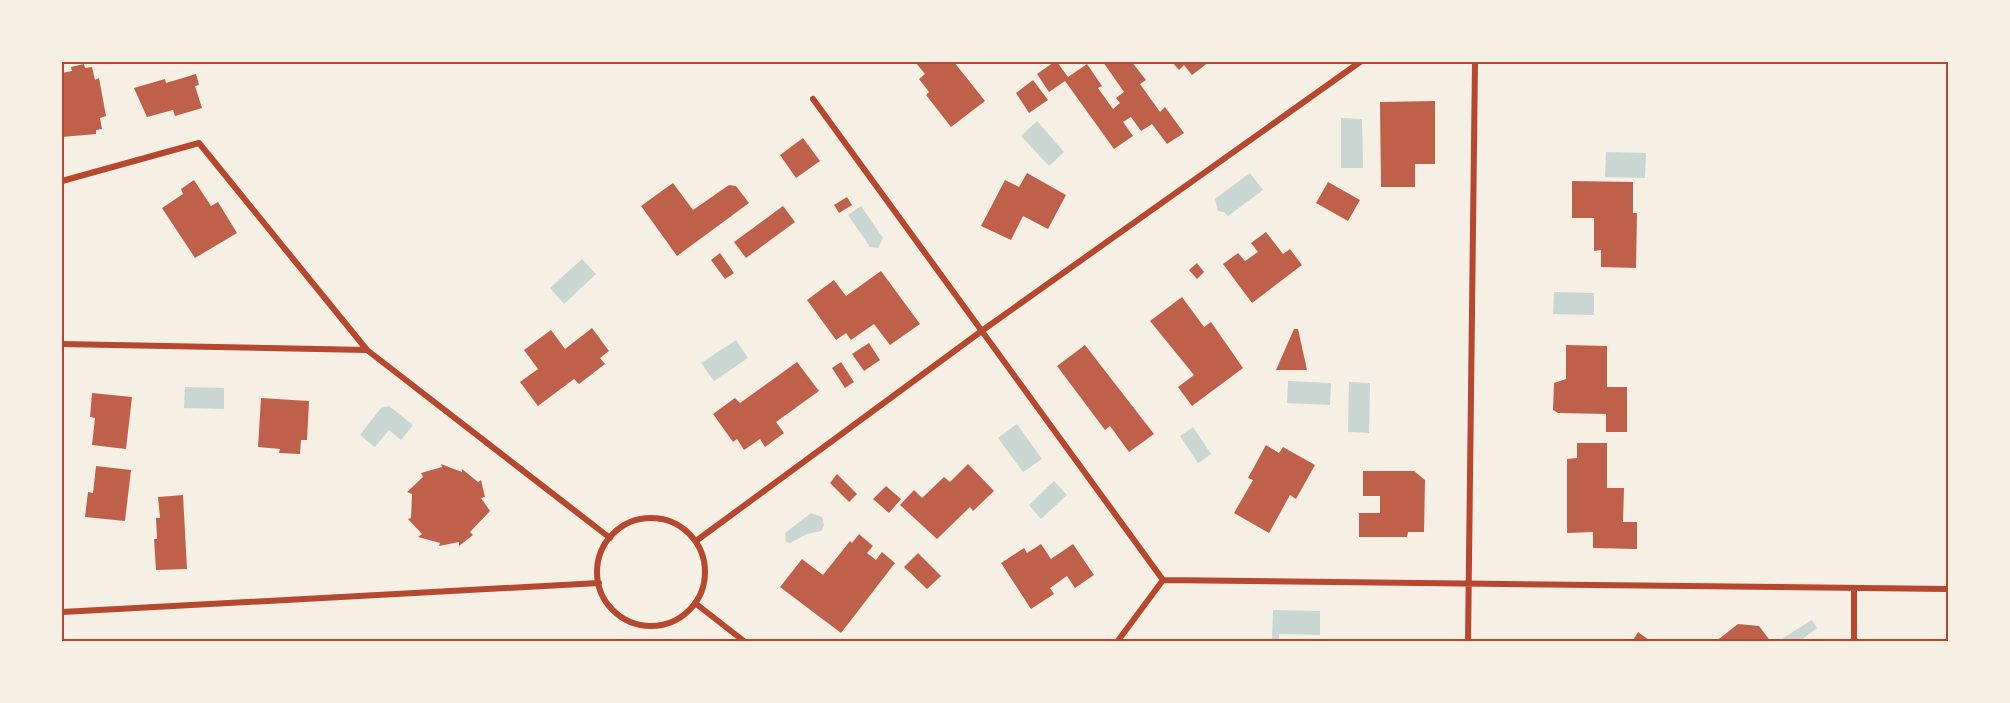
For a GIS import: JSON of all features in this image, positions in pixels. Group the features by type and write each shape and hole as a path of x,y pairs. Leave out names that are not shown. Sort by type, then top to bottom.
{"street":[{"path":"696,541 983,330 1360,62"},
{"path":"1468,642 1475,62"},
{"path":"813,99 1163,580"},
{"path":"62,181 199,143 367,350 610,538"},
{"path":"62,344 367,350"},
{"path":"644,518 663,519 681,527 696,541 703,555 705,572 703,588 695,603 683,616 666,624 649,626 632,622 616,613 605,599 598,583 601,551 610,538 625,525 644,518"},
{"path":"1163,580 1948,589"},
{"path":"1117,642 1163,580"},
{"path":"62,612 598,583"},
{"path":"1854,589 1854,642"},
{"path":"695,603 745,642"}],"shaded area":[{"path":"1341,118 1362,119 1363,168 1341,168"},
{"path":"1037,121 1064,152 1049,166 1021,136"},
{"path":"1606,152 1646,153 1645,178 1605,177"},
{"path":"1250,173 1263,190 1228,216 1218,211 1215,199"},
{"path":"861,206 883,238 878,248 870,247 848,215"},
{"path":"582,259 596,274 564,304 550,288"},
{"path":"1554,292 1594,293 1594,315 1553,314"},
{"path":"736,340 748,358 714,381 701,363"},
{"path":"1288,381 1331,383 1330,405 1287,403"},
{"path":"1349,382 1370,383 1369,433 1348,432"},
{"path":"185,387 224,388 224,409 184,408"},
{"path":"389,406 413,425 401,440 389,430 375,447 360,435 381,408"},
{"path":"1017,424 1042,459 1023,472 998,438"},
{"path":"1193,427 1211,454 1198,463 1180,436"},
{"path":"1054,481 1067,495 1041,519 1029,505"},
{"path":"811,513 822,517 824,525 821,531 807,534 790,543 786,542 785,533"},
{"path":"1273,610 1320,611 1320,635 1279,634 1279,641 1272,641"},
{"path":"1812,620 1817,628 1800,641 1785,641 1783,638"}],"building":[{"path":"954,62 985,101 951,127 926,95 929,92 919,79 925,74 916,63"},
{"path":"1057,62 1068,77 1087,64 1102,86 1098,88 1113,109 1120,103 1116,98 1124,92 1103,62 1132,62 1146,80 1140,84 1160,112 1165,107 1184,133 1167,144 1152,124 1141,131 1131,117 1123,122 1133,136 1114,149 1065,81 1049,92 1037,74"},
{"path":"1172,62 1209,62 1192,75 1184,65 1179,70"},
{"path":"84,64 85,68 92,67 95,80 99,78 106,116 100,118 102,129 96,130 96,134 62,137 62,73 72,71 71,67"},
{"path":"196,74 199,85 195,86 202,108 175,116 173,110 147,117 134,88 165,79 166,83"},
{"path":"1033,80 1048,100 1029,113 1016,93"},
{"path":"1435,101 1435,164 1415,164 1415,187 1381,187 1380,102"},
{"path":"803,138 820,161 796,178 780,155"},
{"path":"1027,173 1066,195 1048,229 1023,216 1011,240 981,226 1005,180 1019,187"},
{"path":"194,180 211,206 218,202 237,233 195,258 162,208 183,194 181,189"},
{"path":"1572,181 1633,182 1633,213 1637,213 1636,268 1601,267 1601,250 1594,251 1594,218 1572,218"},
{"path":"1328,182 1360,200 1348,221 1316,203"},
{"path":"673,183 693,210 729,185 736,186 749,203 677,256 641,206"},
{"path":"847,197 852,205 839,213 834,205"},
{"path":"783,206 795,222 746,258 734,242"},
{"path":"1266,232 1283,254 1290,249 1302,265 1252,303 1223,264 1238,253 1245,261 1258,252 1251,243"},
{"path":"720,253 734,273 725,279 711,260"},
{"path":"1197,263 1204,272 1197,279 1189,270"},
{"path":"881,271 920,324 890,345 874,324 851,340 846,333 836,340 807,300 834,280 846,296"},
{"path":"1182,297 1204,327 1211,322 1243,368 1192,406 1178,387 1194,375 1150,321"},
{"path":"592,328 609,351 600,358 605,364 579,384 574,379 538,406 520,382 538,369 524,350 551,330 565,349"},
{"path":"1294,329 1298,329 1307,370 1276,370"},
{"path":"869,343 880,360 864,371 852,354"},
{"path":"1085,345 1154,434 1129,452 1110,426 1105,430 1057,366"},
{"path":"1566,345 1607,346 1607,387 1627,387 1627,432 1606,432 1606,414 1558,413 1553,410 1554,383 1566,379"},
{"path":"797,362 819,391 776,422 784,433 765,447 760,439 744,450 737,439 733,442 713,414 735,398 740,403"},
{"path":"841,362 854,382 845,388 832,368"},
{"path":"92,393 132,397 126,449 92,445 95,418 90,417"},
{"path":"261,398 309,401 307,440 301,440 300,454 279,453 280,449 258,447"},
{"path":"1577,443 1607,443 1607,488 1624,488 1623,522 1637,522 1637,549 1593,548 1593,532 1567,533 1567,459 1577,458"},
{"path":"1266,445 1279,453 1283,447 1315,465 1296,499 1290,495 1269,533 1234,513 1253,480 1248,478"},
{"path":"441,464 462,472 462,469 478,482 481,480 485,497 481,498 490,511 470,532 473,535 459,546 459,542 439,546 440,543 418,537 422,534 408,519 411,518 412,494 407,492 423,477 421,473 442,467"},
{"path":"968,464 994,491 973,511 970,507 937,539 900,505 914,490 922,498 944,477 950,482"},
{"path":"96,466 131,470 125,521 85,517 88,492 93,493"},
{"path":"1363,471 1414,471 1425,480 1424,532 1408,532 1407,537 1359,537 1359,513 1380,513 1380,496 1363,496"},
{"path":"837,474 857,494 849,502 830,483"},
{"path":"886,486 901,499 889,513 873,499"},
{"path":"183,495 187,569 156,570 154,539 157,539 156,518 160,518 158,497"},
{"path":"859,534 873,546 867,553 876,560 882,552 895,563 841,633 780,587 802,559 823,575 850,541 852,543"},
{"path":"1041,544 1051,559 1073,544 1094,575 1075,588 1067,576 1050,588 1054,594 1031,609 1001,563 1024,548 1027,553"},
{"path":"918,553 941,576 927,589 904,567"},
{"path":"1738,624 1759,626 1771,642 1715,642"},
{"path":"1638,632 1652,642 1632,642"}]}
